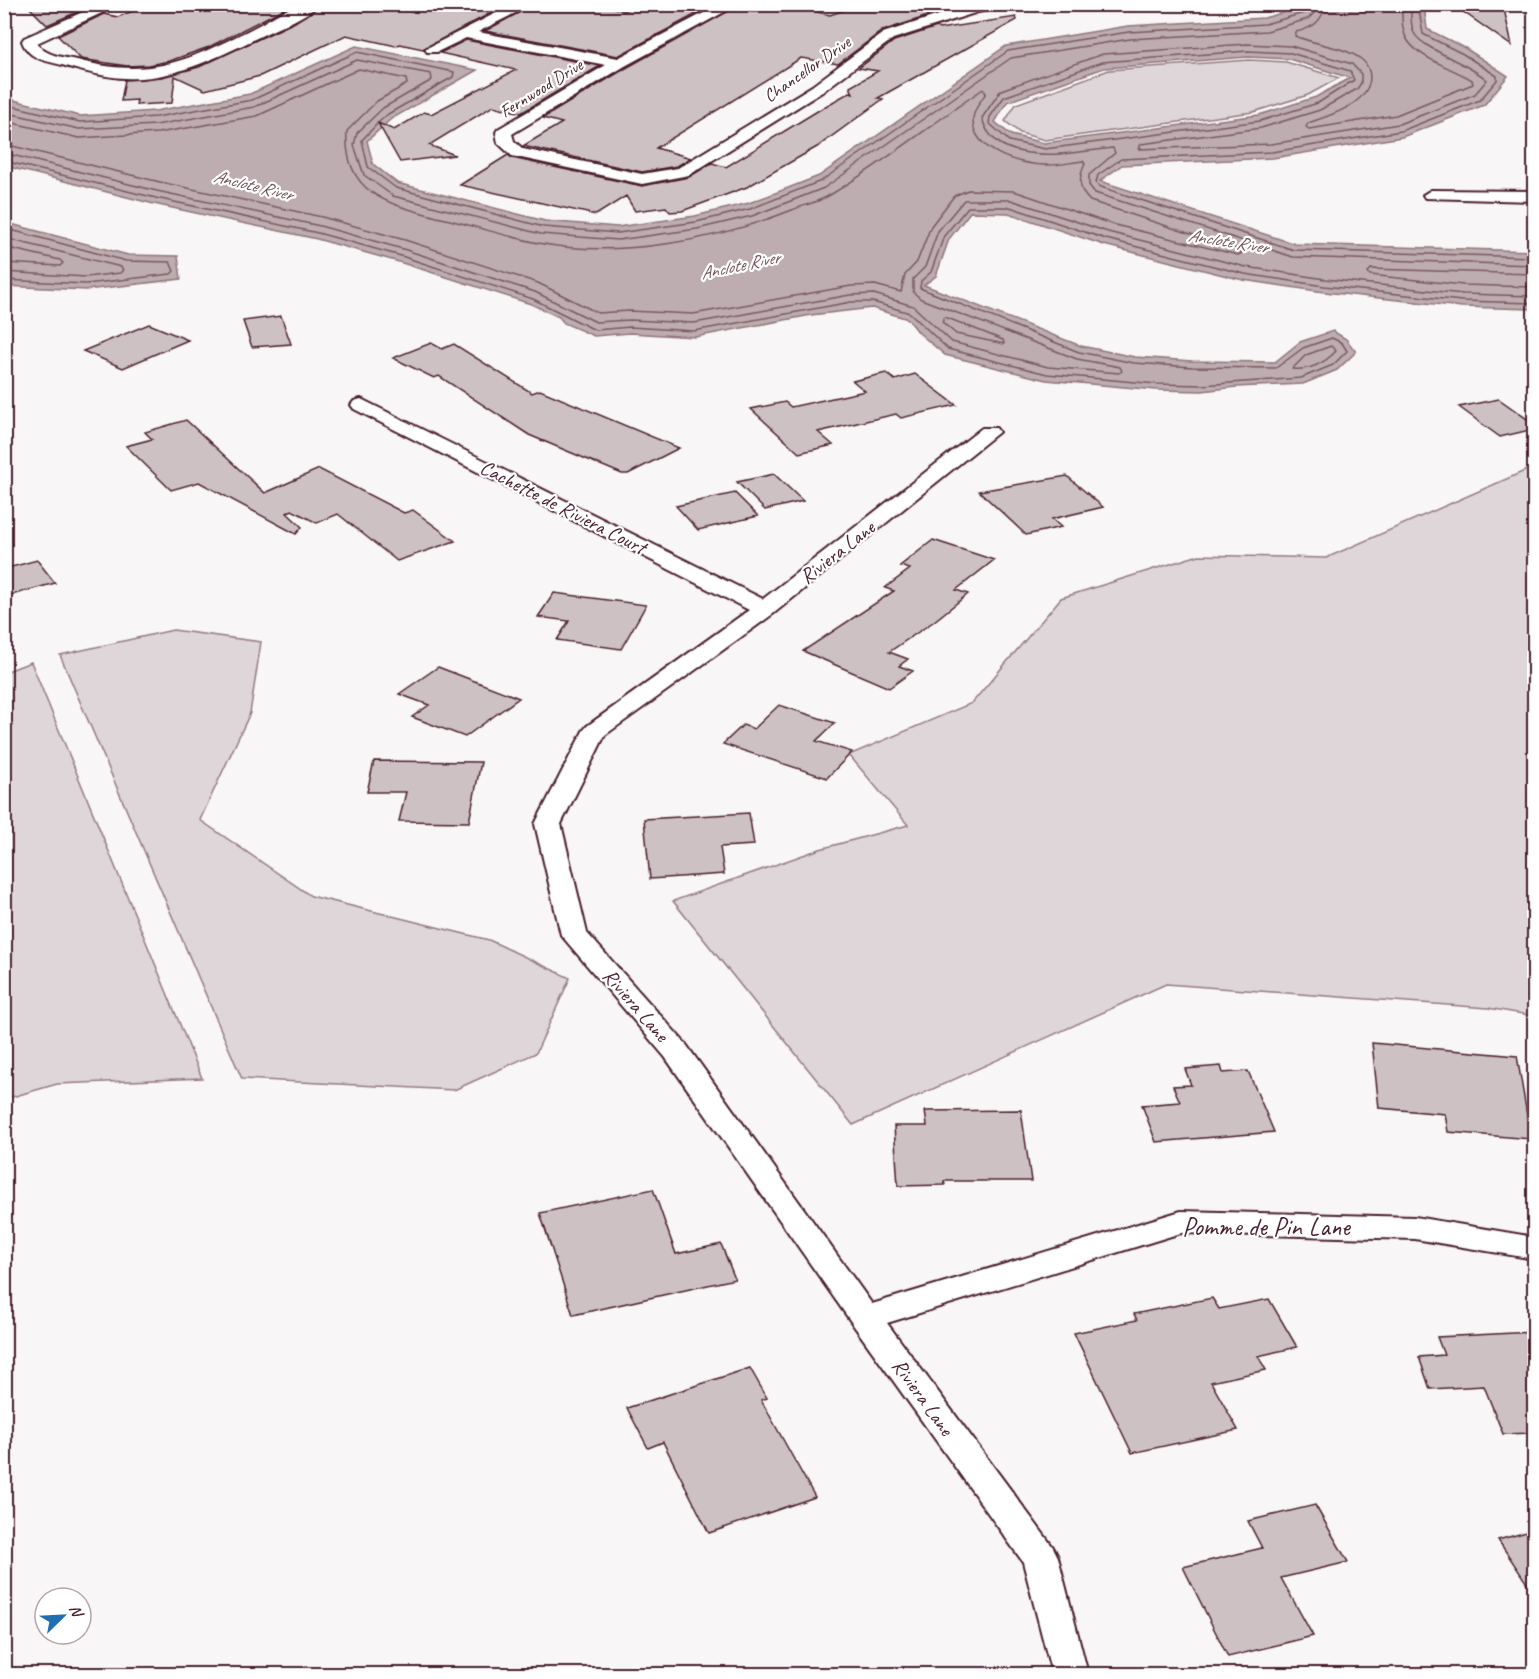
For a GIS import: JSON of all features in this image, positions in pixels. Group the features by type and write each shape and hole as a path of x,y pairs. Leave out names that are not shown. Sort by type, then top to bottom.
{"street":[{"path":"114,4 28,41 39,56 126,74 159,71 189,63 312,4"},
{"path":"432,49 526,4"},
{"name":"Fernwood Drive","path":"642,179 518,153 506,143 504,132 620,63 732,4"},
{"name":"Chancellor Drive","path":"642,179 683,172 817,89 888,36 974,6 1000,4"},
{"path":"465,34 620,63"},
{"path":"1431,195 1534,196"},
{"name":"Cachette de Riviera Court","path":"361,405 765,609"},
{"name":"Riviera Lane","path":"989,432 765,609 595,731 548,824 574,935 675,1050 865,1318 1040,1557 1070,1674"},
{"name":"Pomme de Pin Lane","path":"865,1318 1181,1222 1415,1228 1534,1248"}],"shaded area":[{"path":"1249,60 1286,62 1339,78 1308,95 1253,112 1045,140 1020,133 1005,121 1016,104 1109,70"},
{"path":"1534,467 1534,1016 1488,1008 1166,984 853,1125 673,901 820,849 908,825 849,755 972,703 1061,598 1199,555 1326,558"},
{"path":"173,630 261,642 250,713 200,820 311,896 489,940 570,978 536,1053 454,1090 242,1079 60,655"},
{"path":"31,662 202,1078 57,1084 5,1099 5,672"}],"water":[{"name":"Anclote River","path":"1311,5 1424,5 1427,29 1465,48 1508,76 1484,105 1402,137 1273,158 1122,165 1100,181 1295,244 1534,251 1534,309 1462,307 1324,292 1243,280 1104,245 1008,213 970,212 949,239 936,276 924,285 1081,346 1135,357 1192,361 1275,362 1300,342 1333,331 1346,339 1356,352 1337,370 1303,384 1202,391 1157,390 1046,380 945,355 919,333 908,319 872,308 811,315 695,337 630,333 594,336 564,323 559,317 531,304 399,262 317,239 154,204 5,166 5,98 80,116 155,111 250,94 356,46 477,70 391,119 367,141 373,164 397,183 545,221 617,227 695,216 749,203 819,176 1006,46 1128,26 1264,18","holes":["1248,57 1289,59 1350,78 1316,97 1259,115 1044,143 1011,135 995,122 1007,102 1104,68"]},
{"path":"11,224 128,255 178,256 181,279 86,290 5,286 5,225"}],"building":[{"path":"26,4 58,4 82,10 47,25"},
{"path":"150,4 186,4 215,10 228,4 293,4 209,47 169,61 149,65 127,66 81,59 58,36 104,14 118,17"},
{"path":"321,4 374,4 412,12 429,4 508,4 423,49 400,44 396,46 346,35 260,76 205,90 175,76 172,103 136,105 137,100 121,101 125,80 162,77 199,67 295,22"},
{"path":"535,4 603,4 624,11 636,4 715,4 618,56 485,31"},
{"path":"741,4 784,4 830,15 862,4 919,4 928,16 882,31 838,64 801,58 656,148 691,158 677,166 642,172 523,146 562,123 543,118 626,68"},
{"path":"1452,4 1503,4 1512,46"},
{"path":"1016,17 1017,20 878,98 883,99 817,147 747,187 682,211 670,212 666,207 635,211 626,196 596,215 460,185 508,155 512,158 642,186 689,177 712,163 726,167 824,107 850,92 853,93 850,87 878,71 859,68 894,41 937,27 939,29"},
{"path":"466,40 600,66 521,113 493,106 429,145 455,155 400,162 378,123 394,130 424,112 431,114 516,70 440,53"},
{"path":"281,316 291,344 252,347 243,321"},
{"path":"149,324 188,340 123,368 83,351"},
{"path":"431,343 442,349 454,344 532,393 540,390 679,448 628,474 622,474 529,435 439,376 434,378 393,358"},
{"path":"886,373 895,380 915,374 956,405 901,418 896,414 818,432 833,445 799,453 751,409 785,402 791,407 865,391 853,381"},
{"path":"1499,399 1534,424 1534,429 1500,437 1459,407"},
{"path":"186,420 265,493 319,469 404,513 413,510 455,541 397,561 338,514 317,523 292,510 287,513 302,527 296,534 199,482 171,490 126,446 152,439 145,432"},
{"path":"774,474 803,501 765,510 737,482"},
{"path":"1067,476 1103,507 1052,519 1061,527 1026,535 979,491"},
{"path":"735,493 758,516 698,530 676,506"},
{"path":"933,540 994,560 956,590 968,594 933,622 889,652 908,659 899,666 913,671 889,688 803,651 894,591 885,588 910,569 900,566"},
{"path":"37,560 55,583 4,597 4,569"},
{"path":"554,593 646,605 621,649 557,640 569,621 538,617"},
{"path":"438,667 519,698 465,737 412,717 429,705 399,694"},
{"path":"779,705 835,723 816,741 852,752 827,778 723,744 743,725 754,729"},
{"path":"374,761 481,762 469,822 399,821 406,792 367,792"},
{"path":"749,813 754,845 720,847 724,874 650,879 644,819"},
{"path":"1372,1043 1517,1056 1531,1139 1448,1132 1445,1114 1379,1108"},
{"path":"1221,1066 1223,1073 1248,1071 1274,1132 1156,1142 1142,1105 1180,1102 1173,1086 1191,1085 1185,1069"},
{"path":"1021,1110 1031,1181 944,1181 945,1185 898,1186 894,1126 927,1126 925,1111"},
{"path":"653,1189 676,1254 721,1244 735,1279 573,1315 540,1213"},
{"path":"1212,1298 1219,1309 1269,1299 1297,1347 1258,1356 1266,1370 1211,1382 1238,1430 1132,1453 1074,1333 1137,1320 1134,1314"},
{"path":"1534,1332 1534,1433 1503,1434 1484,1386 1430,1389 1419,1357 1444,1355 1437,1337"},
{"path":"750,1368 767,1398 761,1400 815,1497 709,1533 663,1442 648,1448 627,1408"},
{"path":"1315,1505 1348,1562 1281,1578 1313,1636 1228,1657 1183,1567 1262,1548 1248,1521"},
{"path":"1534,1530 1534,1594 1498,1540"}]}
